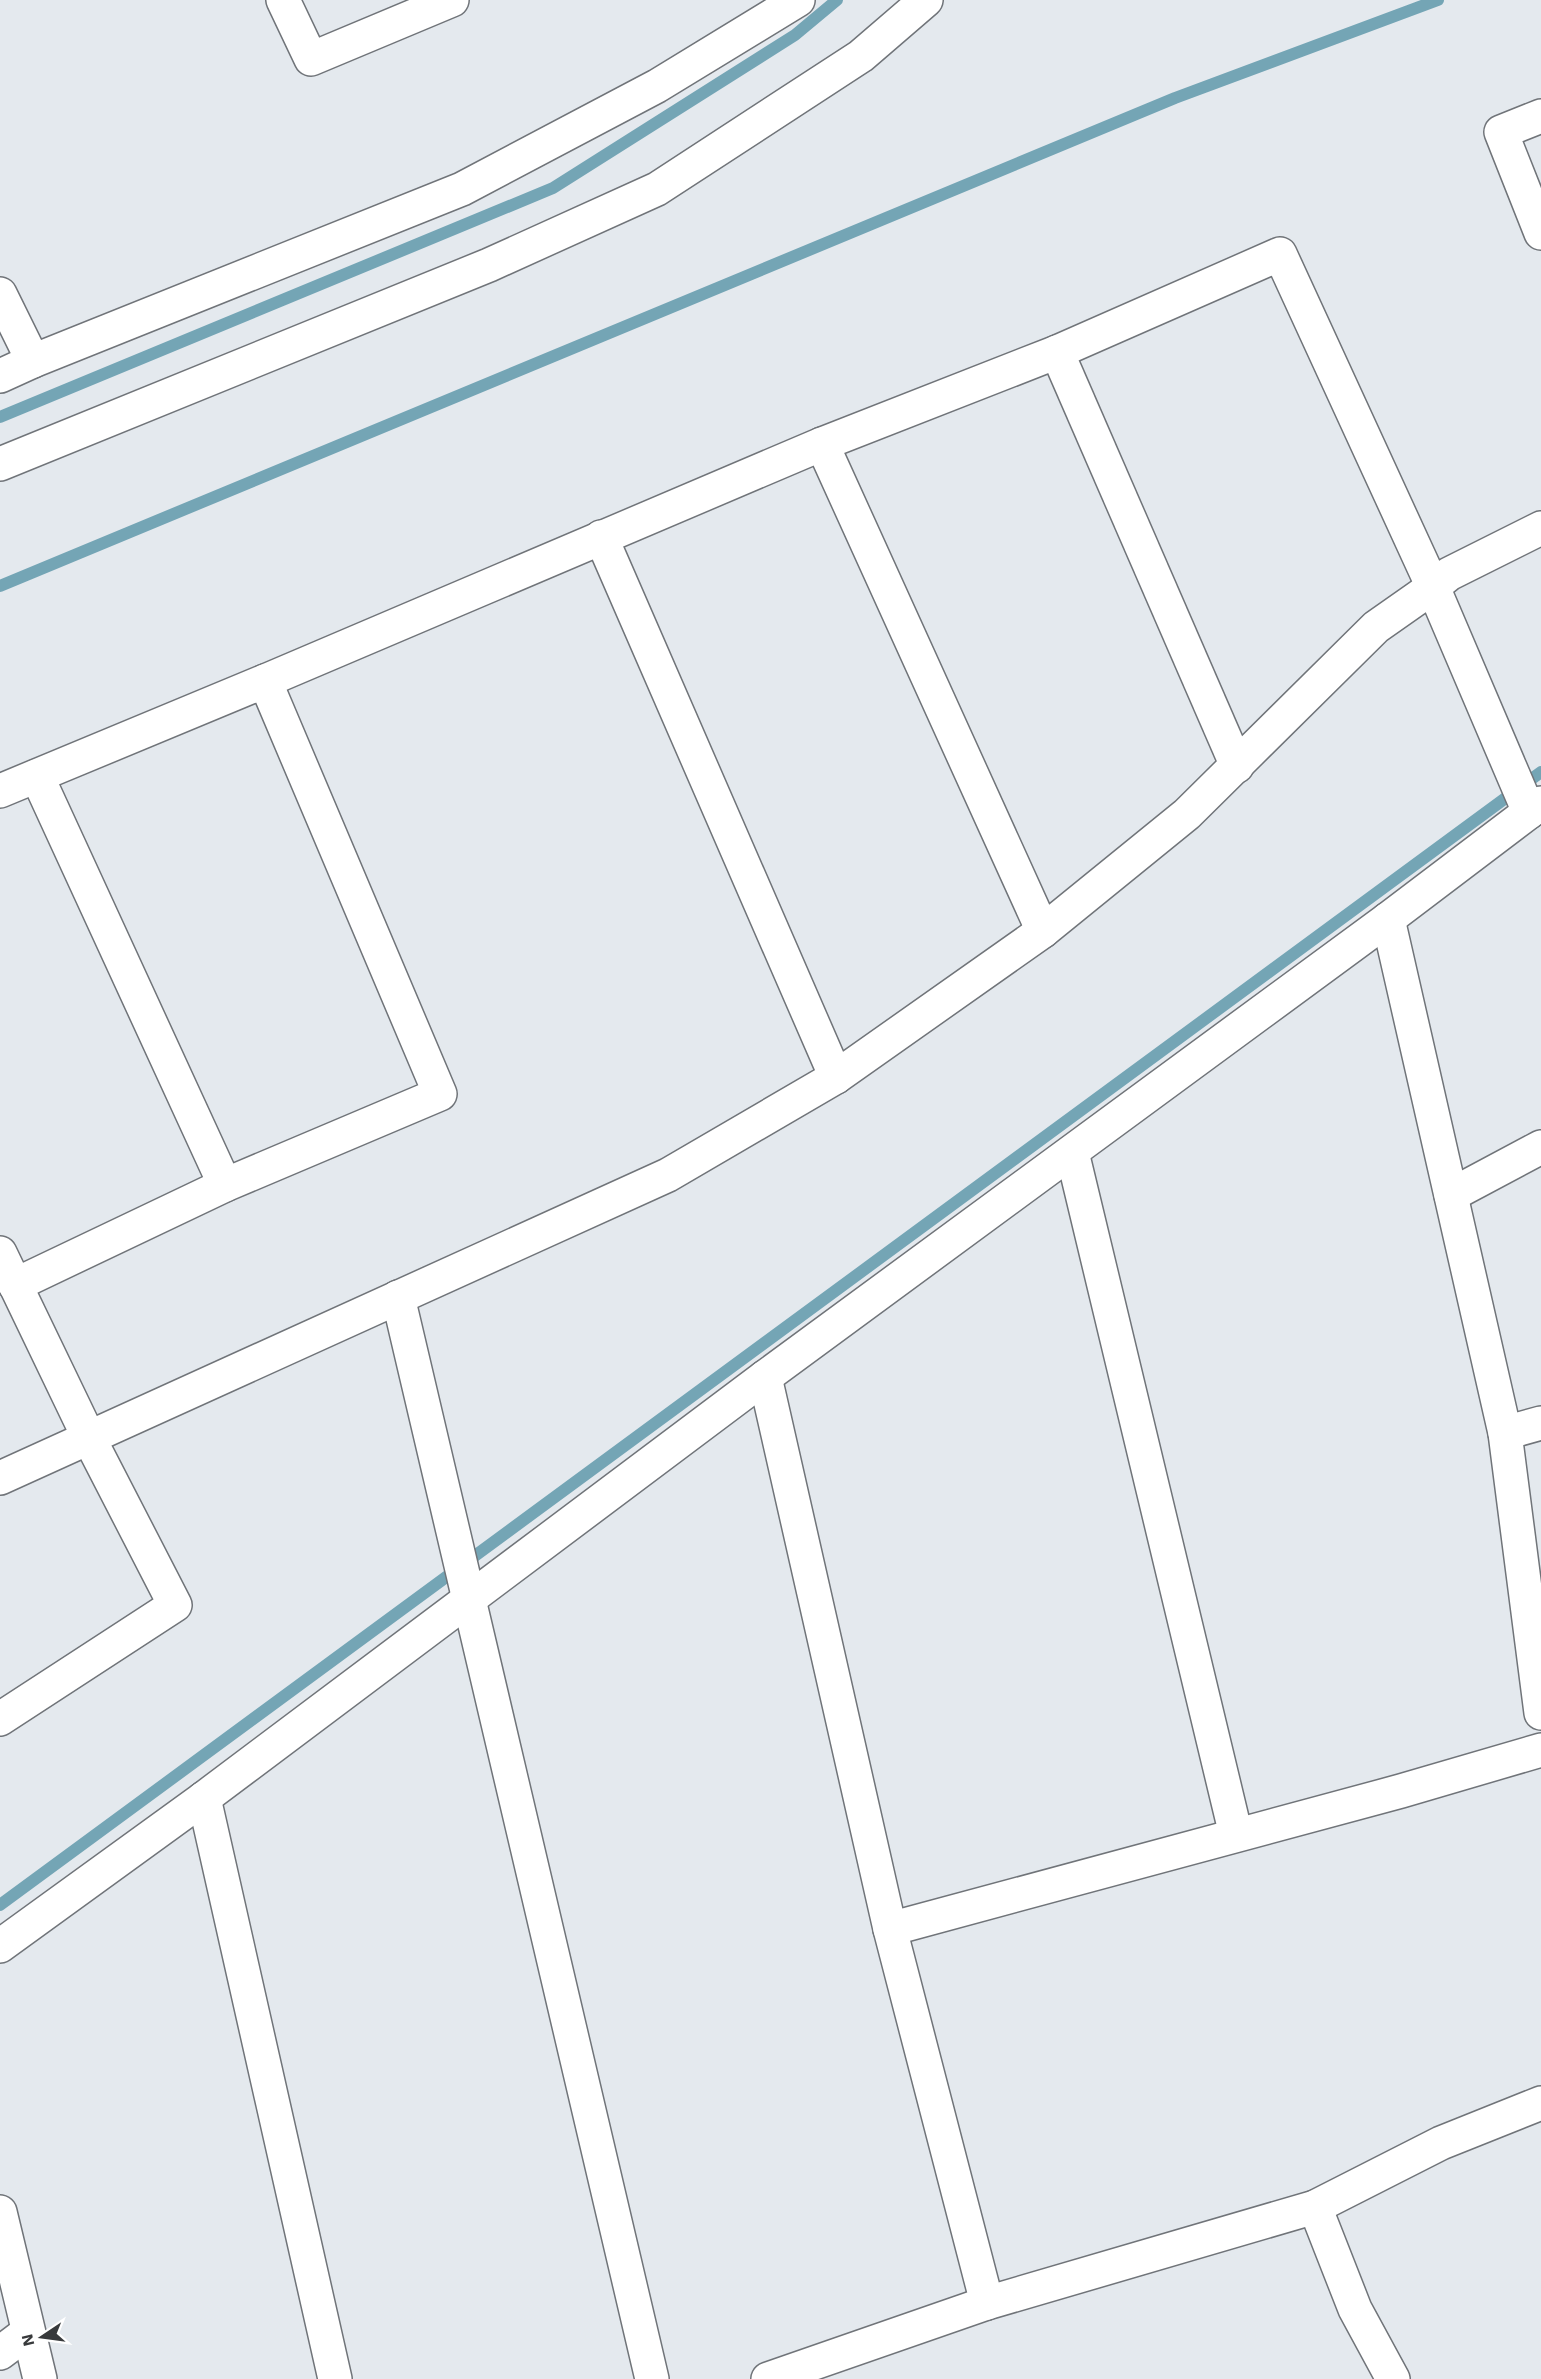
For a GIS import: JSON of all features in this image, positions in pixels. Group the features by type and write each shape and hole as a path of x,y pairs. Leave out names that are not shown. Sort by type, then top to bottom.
{"street":[{"path":"283,0 311,58 452,0"},
{"path":"0,376 462,189 657,86 798,0"},
{"path":"0,464 489,265 657,189 861,56 926,0"},
{"path":"1541,116 1501,132 1541,233"},
{"path":"0,791 822,444 1057,352 1280,254 1535,807 1388,919 765,1377 204,1798 0,1946"},
{"path":"0,294 33,361"},
{"path":"1057,352 1237,766"},
{"path":"822,444 1043,931"},
{"path":"0,1478 668,1175 836,1077 1043,931 1187,814 1376,627 1449,574 1541,528"},
{"path":"601,537 836,1077"},
{"path":"15,1285 225,1185 440,1094 265,681"},
{"path":"37,776 225,1185"},
{"path":"1388,919 1505,1433 1541,1713"},
{"path":"1451,1195 1541,1147"},
{"path":"1072,1152 1236,1835"},
{"path":"0,1253 89,1438 175,1605 0,1719"},
{"path":"398,1297 652,2379"},
{"path":"765,1377 890,1929 987,2303"},
{"path":"1505,1433 1541,1423"},
{"path":"890,1929 1541,1750"},
{"path":"204,1798 335,2379"},
{"path":"768,2379 987,2303 1314,2208 1441,2143 1541,2103"},
{"path":"1314,2208 1355,2309 1393,2379"},
{"path":"0,2212 39,2379"},
{"path":"0,2353 28,2332"}],"waterway":[{"path":"0,417 553,188 795,35 837,0"},
{"path":"0,586 1175,98 1438,0"},
{"path":"0,1905 1541,772"}]}
